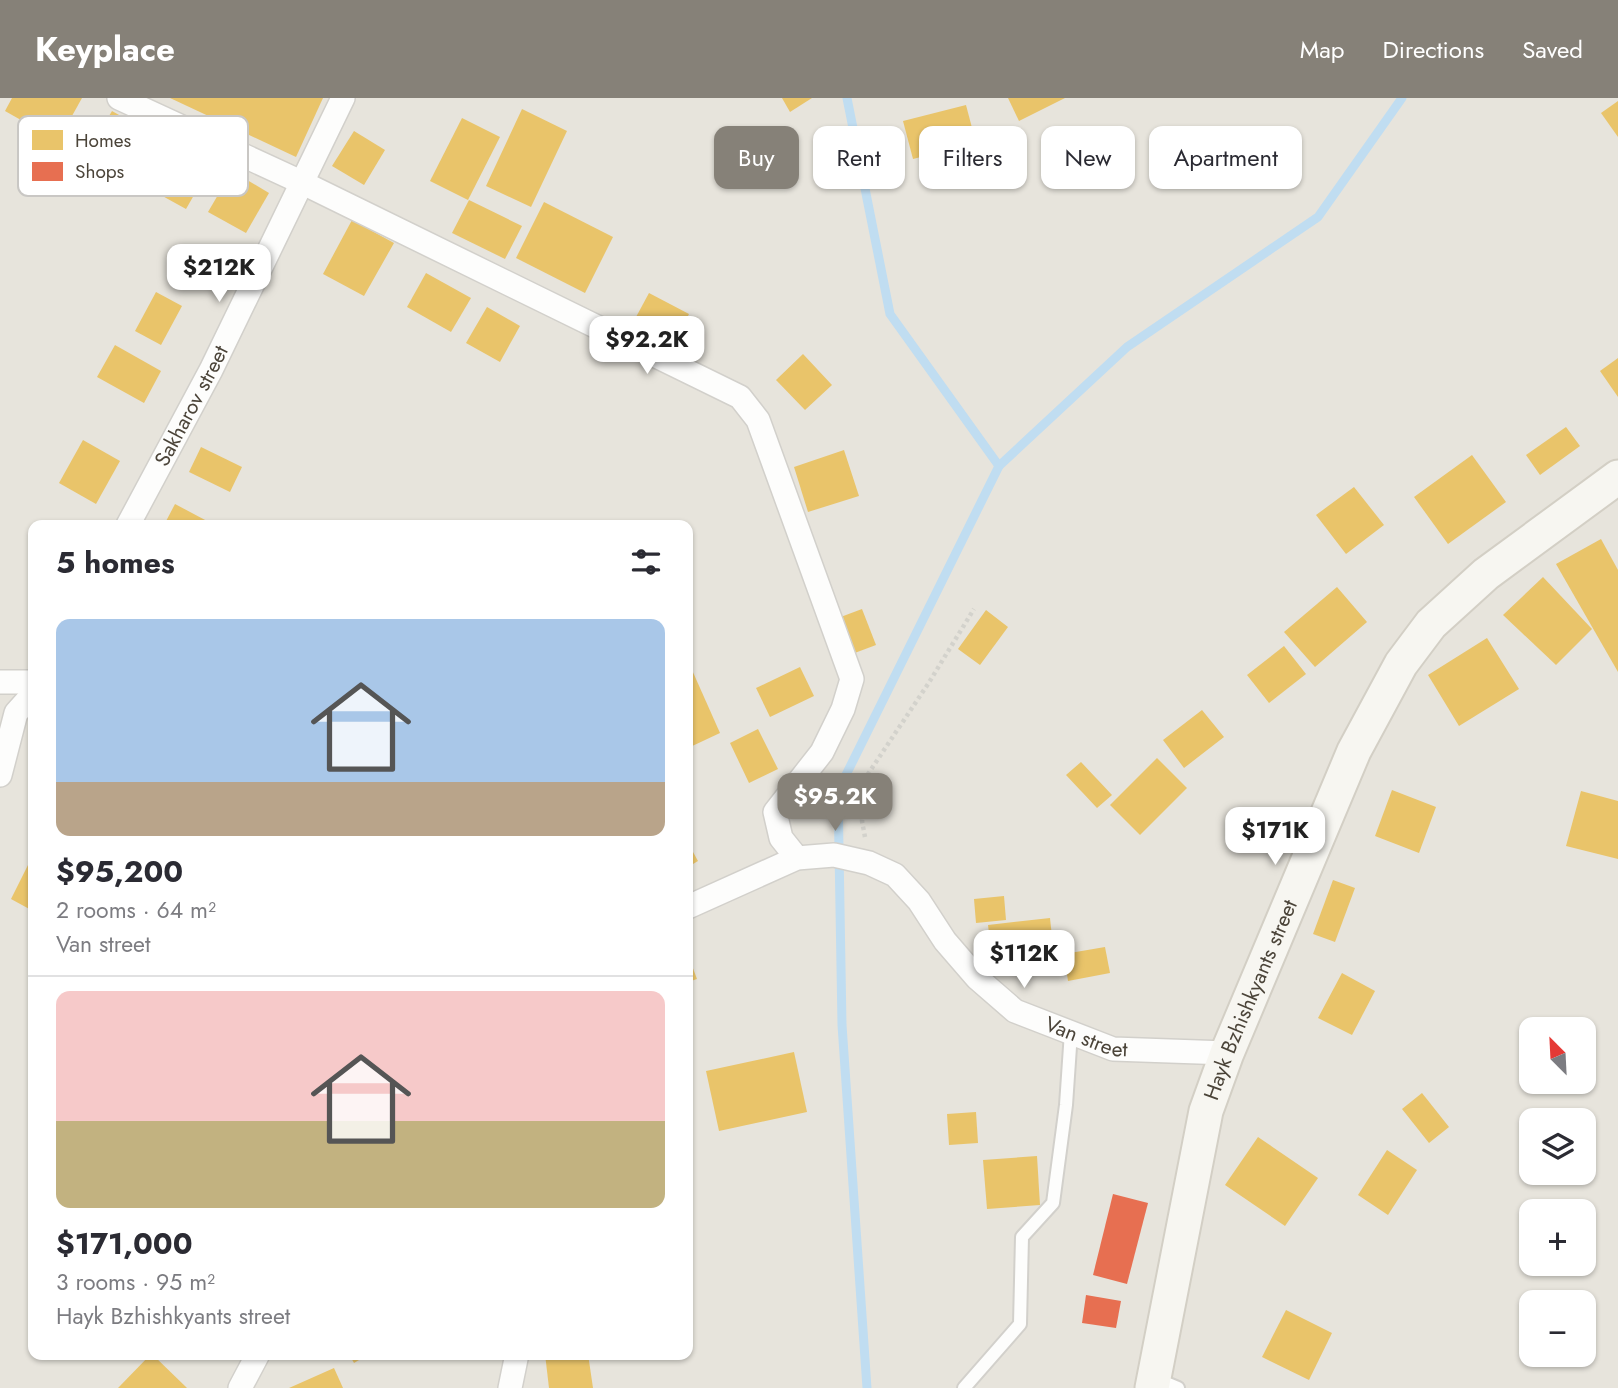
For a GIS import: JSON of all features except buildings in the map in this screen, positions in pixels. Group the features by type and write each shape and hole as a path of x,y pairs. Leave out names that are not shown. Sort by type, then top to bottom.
{"main road":[{"name":"Hayk Bzhishkyants street","path":"1161,1385 1206,1111 1227,1053 1354,751 1401,664 1431,624 1486,574 1618,477"}],"street":[{"path":"119,98 158,116"},
{"name":"Sakharov street","path":"131,520 211,370 343,98"},
{"path":"248,158 740,397 758,420 852,680 843,709 822,752 775,812 781,838 797,859"},
{"path":"0,682 28,682"},
{"path":"0,775 16,713 28,700"},
{"name":"Van street","path":"693,905 797,859 834,855 869,863 895,875 919,901 945,941 976,978 1015,1011 1113,1049 1227,1053"},
{"path":"240,1388 255,1360"},
{"path":"510,1388 516,1360"}],"lane":[{"path":"964,1388 1020,1324 1022,1237 1054,1203 1066,1105 1071,1032"}],"path":[{"path":"869,863 862,821 868,774 974,609"}],"shaded area":[{"path":"0,98 1618,98 1618,1388 0,1388"}],"waterway":[{"path":"847,98 890,314 999,466"},
{"path":"867,1388 842,1025 838,791 999,466 1127,347 1318,217 1402,98"}]}
